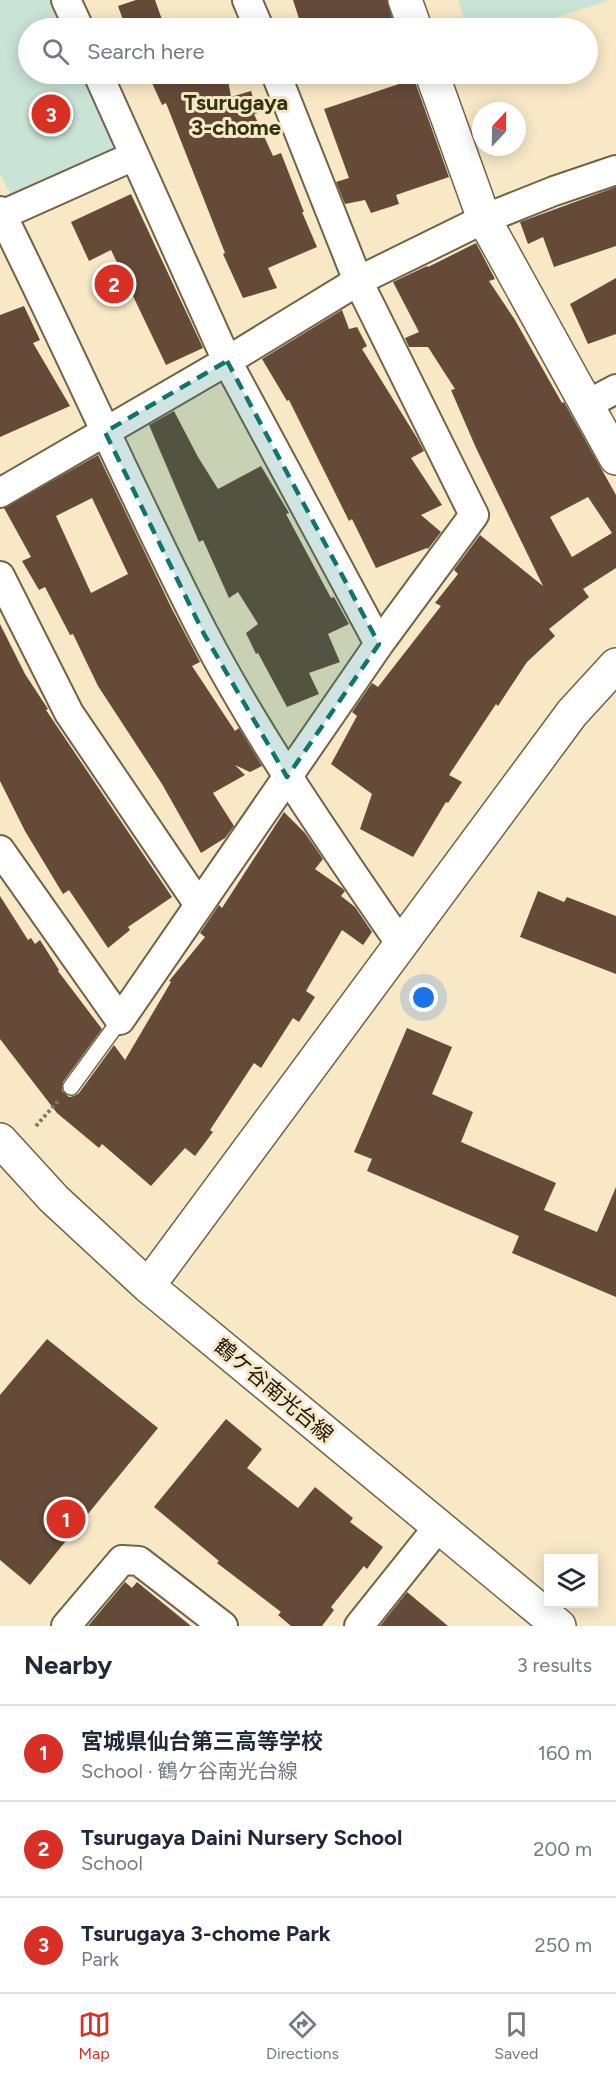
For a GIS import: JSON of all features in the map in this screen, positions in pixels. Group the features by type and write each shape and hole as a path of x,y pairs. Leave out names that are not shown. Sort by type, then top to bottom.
{"street":[{"path":"66,0 74,18"},
{"path":"247,0 255,18"},
{"path":"405,0 411,18"},
{"path":"102,84 227,361 379,644"},
{"path":"0,850 120,1020 379,644 474,515 358,281 280,84"},
{"path":"436,84 484,219 616,458"},
{"path":"134,156 1,213 204,634 287,777 400,943"},
{"path":"0,493 227,361 358,281 484,219 616,170"},
{"path":"586,405 616,389"},
{"path":"0,576 69,713 199,905"},
{"path":"148,1286 572,713 616,665"},
{"name":"鶴ケ谷南光台線","path":"0,1140 54,1199 148,1286 559,1626"},
{"path":"359,1626 439,1527"},
{"path":"66,1626 122,1560 140,1561 223,1626"}],"lane":[{"path":"71,1087 120,1020"}],"path":[{"path":"36,1126 71,1087"}],"highlighted area":[{"path":"227,361 379,644 287,777 204,634 105,432"}],"green space":[{"path":"0,0 54,0 62,18 18,18 18,84 89,84 119,155 13,199 0,174"},
{"path":"458,0 608,1 554,18 464,18"}],"building":[{"path":"136,0 155,0 161,18 122,18 118,6"},
{"path":"293,0 387,0 392,18 299,18"},
{"path":"153,84 229,84 231,97 251,91 258,113 254,114 273,156 281,153 317,247 268,268 277,288 243,298 223,254 225,253 166,103 162,105"},
{"path":"399,84 416,84 449,177 396,195 399,204 371,213 365,200 345,204 336,182 349,178 324,109"},
{"path":"616,187 616,246 554,267 543,237 528,244 520,222"},
{"path":"131,194 203,348 166,365 111,250 89,261 71,222"},
{"path":"476,243 495,279 489,281 515,320 562,403 564,402 616,495 616,568 583,589 589,597 549,629 555,636 527,662 498,706 496,704 449,775 462,782 448,803 446,802 413,857 360,829 372,794 331,764 357,716 352,712 372,683 378,687 441,606 435,603 458,574 454,570 480,535 543,586 476,448 451,390 455,389 428,347 409,347 405,338 419,332 393,282","holes":["588,497 612,533 572,557 550,517"]},
{"path":"616,278 616,334 588,344 570,304"},
{"path":"24,306 40,340 33,343 70,406 0,437 0,315"},
{"path":"342,310 349,329 357,327 367,346 362,349 424,451 411,458 442,505 421,515 441,532 428,549 376,568 352,519 349,521 289,400 287,401 262,359"},
{"path":"174,411 218,489 261,466 289,513 286,514 331,598 334,597 349,624 328,634 340,662 309,673 319,694 287,707 258,653 256,654 246,633 258,624 238,592 229,598 203,540 199,542 149,425"},
{"path":"98,455 200,662 192,666 235,731 239,728 262,766 250,772 235,765 245,775 213,793 234,826 225,838 201,853 162,784 98,686 73,634 70,635 45,587 39,590 22,561 31,557 4,508","holes":["92,498 128,574 91,593 56,516"]},
{"path":"0,624 25,674 48,709 46,710 172,897 128,927 130,930 108,948 69,890 63,894 25,831 0,781"},
{"path":"284,812 305,833 323,859 315,869 345,891 341,896 355,907 372,932 363,945 342,930 306,991 315,997 299,1022 293,1018 261,1068 254,1063 210,1130 213,1132 195,1156 185,1148 151,1186 102,1144 99,1148 57,1113 0,1039 0,896 28,940 31,938 35,944 40,940 58,971 102,1029 63,1082 62,1091 69,1097 74,1096 79,1093 114,1045 125,1060 171,982 169,981 205,937 200,933 219,905 222,908"},
{"path":"538,891 564,902 567,897 616,916 616,974 520,937"},
{"path":"407,1028 452,1047 432,1094 473,1112 461,1142 556,1183 544,1210 597,1232 616,1187 616,1297 512,1253 519,1236 367,1171 372,1159 354,1152"},
{"path":"47,1339 158,1428 30,1585 0,1560 0,1395"},
{"path":"226,1419 262,1449 247,1468 298,1508 315,1487 353,1518 350,1522 383,1547 367,1569 364,1566 331,1607 334,1610 322,1626 291,1626 278,1615 281,1612 217,1563 219,1561 154,1507"},
{"path":"125,1582 132,1588 137,1582 191,1626 88,1626"},
{"path":"407,1592 448,1626 380,1626"}],"place":[{"name":"Tsurugaya 3-chome Park","path":"51,114"},
{"name":"Tsurugaya Daini Nursery School","path":"114,284"},
{"name":"宮城県仙台第三高等学校","path":"66,1519"}],"district":[{"name":"Tsurugaya 3-chome","path":"236,114"}]}
